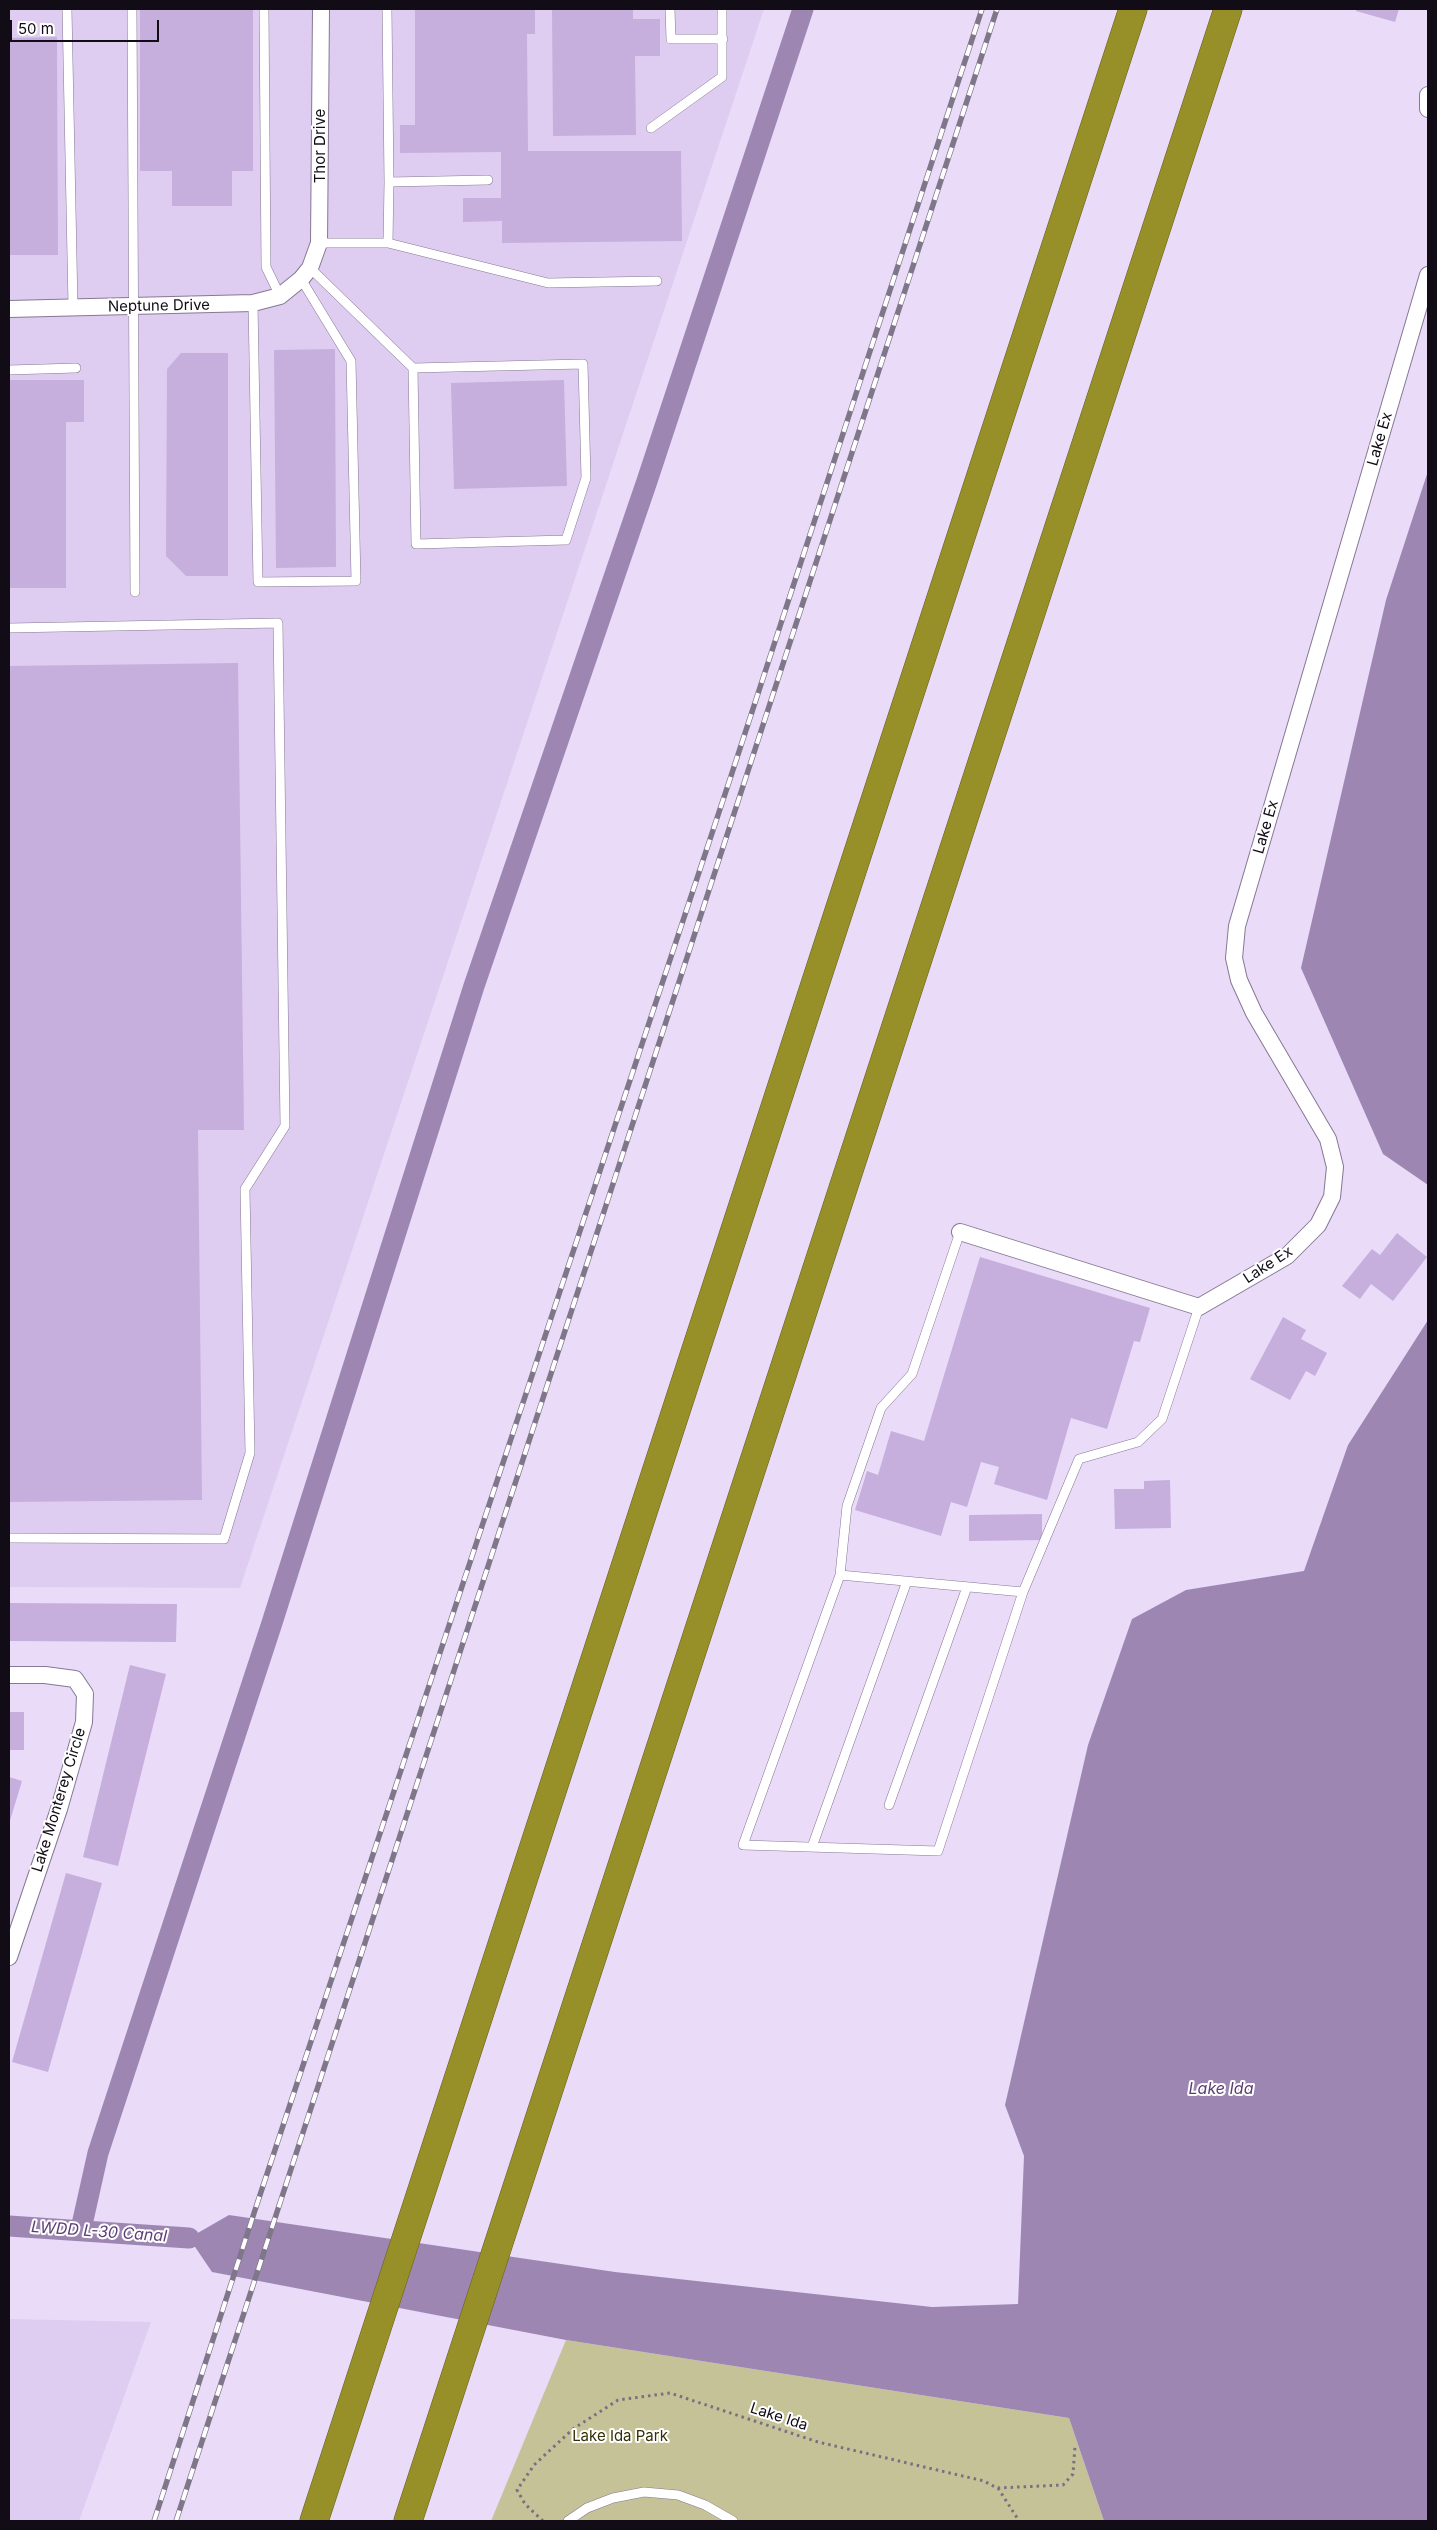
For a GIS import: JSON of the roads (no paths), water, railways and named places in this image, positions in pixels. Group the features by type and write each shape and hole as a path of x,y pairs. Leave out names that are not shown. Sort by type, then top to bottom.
{"highway":[{"path":"314,2521 1133,9"},
{"path":"408,2521 1228,9"}],"street":[{"name":"Thor Drive","path":"305,274 319,243 321,9"},
{"path":"1428,95 1428,109"},
{"name":"Neptune Drive","path":"9,309 253,304 280,296 305,274"},
{"name":"Lake Ex","path":"1199,1307 1287,1256 1318,1224 1332,1197 1335,1167 1328,1139 1254,1013 1239,980 1234,958 1237,926 1428,276"},
{"path":"960,1232 1199,1307"},
{"name":"Lake Monterey Circle","path":"9,1675 45,1675 75,1679 86,1694 84,1722 59,1809 9,1957"}],"lane":[{"path":"66,9 73,307"},
{"path":"132,9 135,592"},
{"path":"264,9 266,267 280,296"},
{"path":"387,9 388,243"},
{"path":"670,9 671,39 723,39"},
{"path":"652,128 722,77 722,9"},
{"path":"389,182 488,180"},
{"path":"319,243 388,243 548,283 657,281"},
{"path":"253,304 258,582 356,581 351,361 305,274"},
{"path":"305,274 414,368 583,364 586,478 566,540 416,544 414,368"},
{"path":"9,370 76,368"},
{"path":"9,628 278,622 285,1126 245,1189 250,1452 224,1539 9,1538"},
{"path":"960,1232 912,1374 882,1408 847,1506 840,1574 743,1845 938,1851 1023,1592 1079,1459 1138,1442 1162,1419 1199,1307"},
{"path":"840,1574 1023,1592"},
{"path":"812,1847 907,1581"},
{"path":"889,1806 967,1587"},
{"path":"568,2521 587,2508 613,2498 644,2492 678,2495 705,2505 733,2521"}],"water":[{"path":"1428,471 1428,1185 1383,1154 1301,968 1386,600"},
{"name":"Lake Ida","path":"1428,1320 1428,2521 1104,2521 1069,2418 566,2340 212,2272 189,2238 229,2215 615,2272 932,2307 1018,2304 1024,2156 1005,2105 1088,1745 1132,1619 1186,1590 1304,1571 1348,1445"}],"waterway":[{"path":"81,2229 98,2153 271,1626 474,986 647,481 803,9"},
{"name":"LWDD L-30 Canal","path":"9,2226 189,2238"}],"railway":[{"path":"154,2521 257,2204 731,776 982,9"},
{"path":"176,2521 997,9"}],"park label":[{"name":"Lake Ida Park","path":"620,2436"}]}
